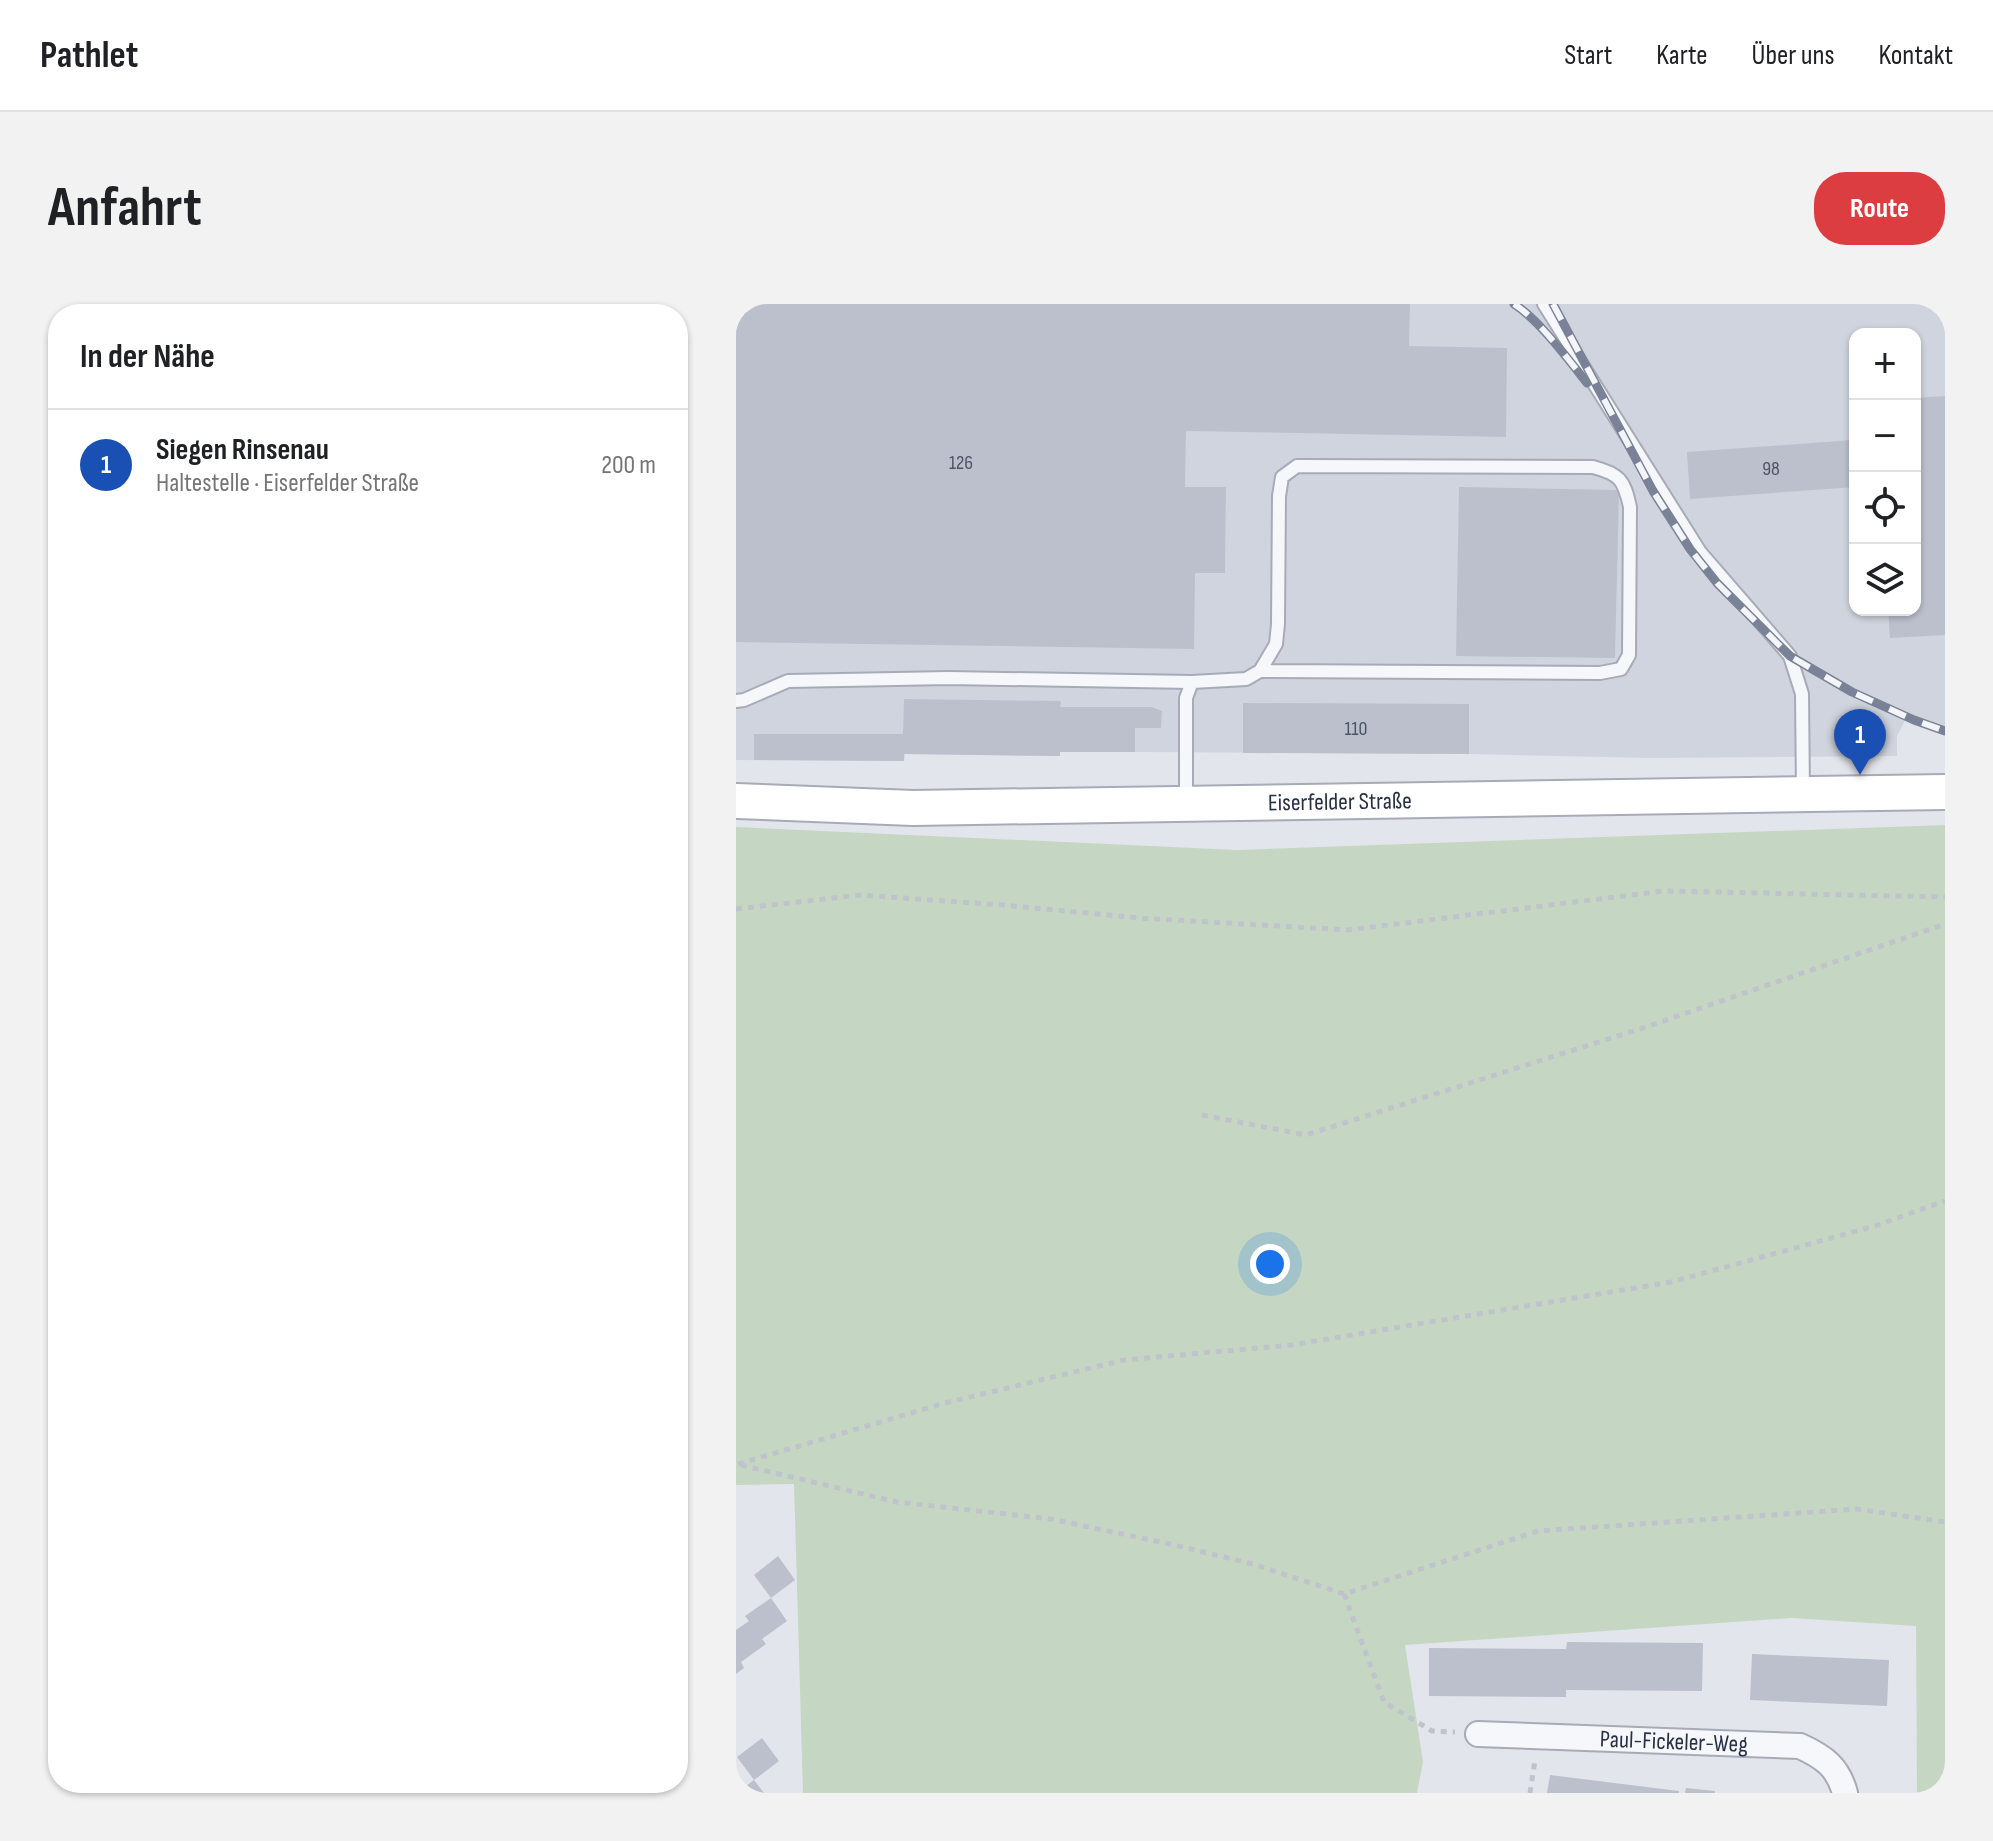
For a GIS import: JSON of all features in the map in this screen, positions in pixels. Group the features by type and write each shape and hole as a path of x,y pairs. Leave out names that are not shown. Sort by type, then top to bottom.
{"main road":[{"name":"Eiserfelder Straße","path":"736,801 913,808 1945,792"}],"street":[{"name":"Paul-Fickeler-Weg","path":"1478,1734 1800,1746 1817,1753 1830,1764 1840,1777 1845,1793"}],"lane":[{"path":"1544,304 1700,552 1790,656 1802,694 1803,795"},
{"path":"736,701 788,681 949,678 1192,682 1246,679 1260,671 1276,644 1279,496 1282,477 1297,466 1593,467 1611,472 1625,486 1630,507 1629,655 1621,669 1600,673 1260,671"},
{"path":"1186,804 1186,698 1192,682"}],"path":[{"path":"736,909 860,895 1140,918 1348,930 1664,891 1945,897"},
{"path":"1202,1115 1306,1135 1643,1028 1945,924"},
{"path":"737,1464 945,1403 1124,1360 1292,1345 1671,1282 1875,1226 1945,1201"},
{"path":"737,1464 897,1502 1051,1519 1125,1534 1253,1564 1344,1594 1538,1531 1857,1509 1945,1522"},
{"path":"1344,1594 1384,1702 1432,1731 1478,1734"},
{"path":"1530,1793 1539,1735"}],"shaded area":[{"path":"736,304 1945,304 1945,730 1908,715 1897,736 1897,756 1649,758 1060,752 1060,756 905,754 904,761 736,760"}],"green space":[{"path":"1945,825 1945,1793 1917,1793 1916,1626 1792,1618 1405,1645 1423,1762 1417,1793 803,1793 794,1484 736,1485 736,827 1237,850"}],"building":[{"path":"736,304 1410,304 1409,346 1507,348 1506,437 1186,431 1185,487 1226,487 1225,573 1195,573 1194,649 736,642"},
{"path":"1945,396 1945,635 1890,638 1888,616 1921,616 1921,398"},
{"path":"1849,440 1849,487 1690,499 1687,452"},
{"path":"1459,487 1619,490 1615,658 1456,656"},
{"path":"904,699 1061,701 1060,707 1152,707 1162,711 1161,728 1135,728 1135,752 1060,752 1060,756 904,754 904,761 754,760 754,734 903,734"},
{"path":"1243,703 1469,704 1469,754 1243,753"},
{"path":"778,1556 795,1580 771,1598 754,1575"},
{"path":"771,1598 787,1621 762,1639 766,1644 741,1662 744,1668 736,1674 736,1630 749,1621 745,1616"},
{"path":"1567,1642 1703,1643 1702,1691 1566,1690 1566,1697 1429,1696 1429,1648 1566,1649"},
{"path":"1752,1654 1889,1660 1887,1706 1750,1700"},
{"path":"762,1738 779,1761 754,1780 737,1757"},
{"path":"1550,1775 1679,1791 1679,1793 1547,1793"},
{"path":"754,1780 764,1793 736,1793"},
{"path":"1686,1788 1715,1791 1715,1793 1685,1793"}],"railway":[{"path":"1514,304 1543,330 1587,383"},
{"path":"1553,304 1653,491 1690,549 1717,583 1790,656 1852,692 1945,731"}],"place":[{"name":"Siegen Rinsenau","path":"1860,775"}]}
